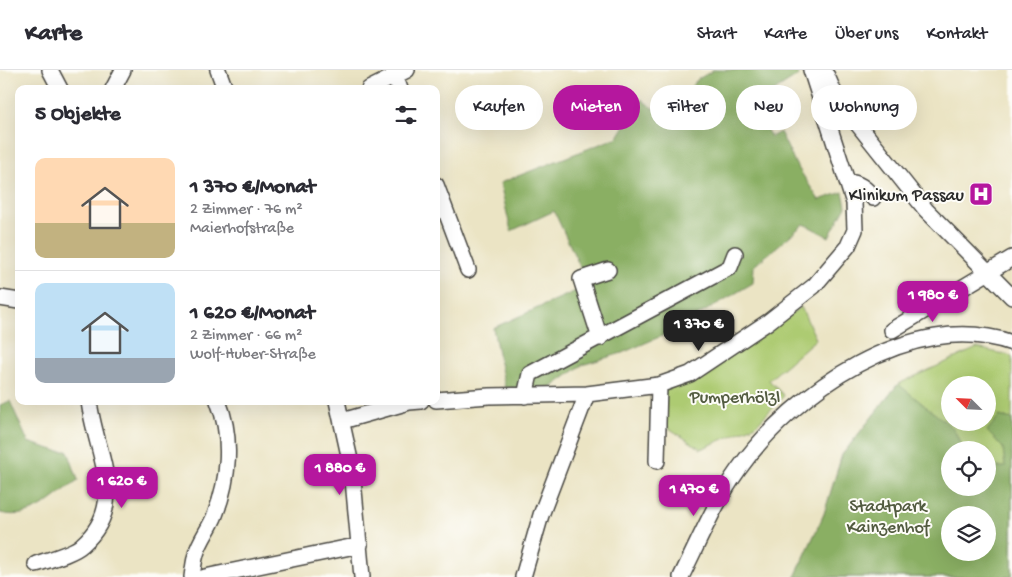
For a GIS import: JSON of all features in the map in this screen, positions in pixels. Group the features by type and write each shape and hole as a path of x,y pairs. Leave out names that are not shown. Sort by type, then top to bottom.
{"street":[{"path":"50,70 58,85"},
{"path":"115,85 123,70"},
{"path":"218,70 224,85"},
{"path":"440,400 587,394 659,385 679,379 705,366 814,286 843,252 855,230 854,203 811,70"},
{"path":"822,70 827,76 836,97 926,210 1012,297"},
{"path":"378,85 399,76"},
{"path":"848,182 856,183 867,190 873,198"},
{"path":"440,196 468,270"},
{"path":"525,396 530,374 730,267 735,254"},
{"path":"892,330 1012,258"},
{"path":"600,338 581,279 608,270"},
{"path":"0,298 15,301"},
{"path":"681,577 737,472 755,448 801,402 839,376 895,347 922,339 965,334 984,336 1012,343"},
{"path":"657,461 659,385"},
{"path":"523,577 541,515 587,394"},
{"path":"36,564 82,546 104,519 107,506 107,480 89,405"},
{"path":"192,577 196,553 214,517 224,489 228,460 226,434 219,405"},
{"path":"338,405 352,469 362,577"},
{"path":"342,421 398,405"},
{"path":"205,577 360,545"}],"green space":[{"path":"714,70 797,70 799,75 783,85 736,85 736,130 767,130 771,137 780,132 795,163 819,200 843,192 846,206 829,237 804,224 754,266 753,283 664,335 622,353 582,365 552,387 505,388 493,328 578,290 580,267 554,211 511,231 500,183 618,137 622,130 640,130 641,99 650,106 650,130 726,130 726,85 693,85 698,79"},
{"name":"Pumperhölzl","path":"801,307 816,339 769,380 784,396 756,425 701,449 664,425 663,389 708,370"},
{"name":"Stadtpark Kainzenhof","path":"977,348 1012,356 1012,577 795,577 824,514 842,455 898,384"},
{"name":"Stadtpark Kainzenhof","path":"898,384 941,419 941,431 955,431 959,441 941,441 941,496 996,496 996,467 1005,467 1003,448 987,431 996,431 996,420 999,416 1012,419 1012,577 795,577 824,514 842,455"},
{"path":"10,401 28,442 57,451 68,451 78,480 33,511 12,515 0,513 0,405"}],"place":[{"name":"Klinikum Passau","path":"981,194"}]}
